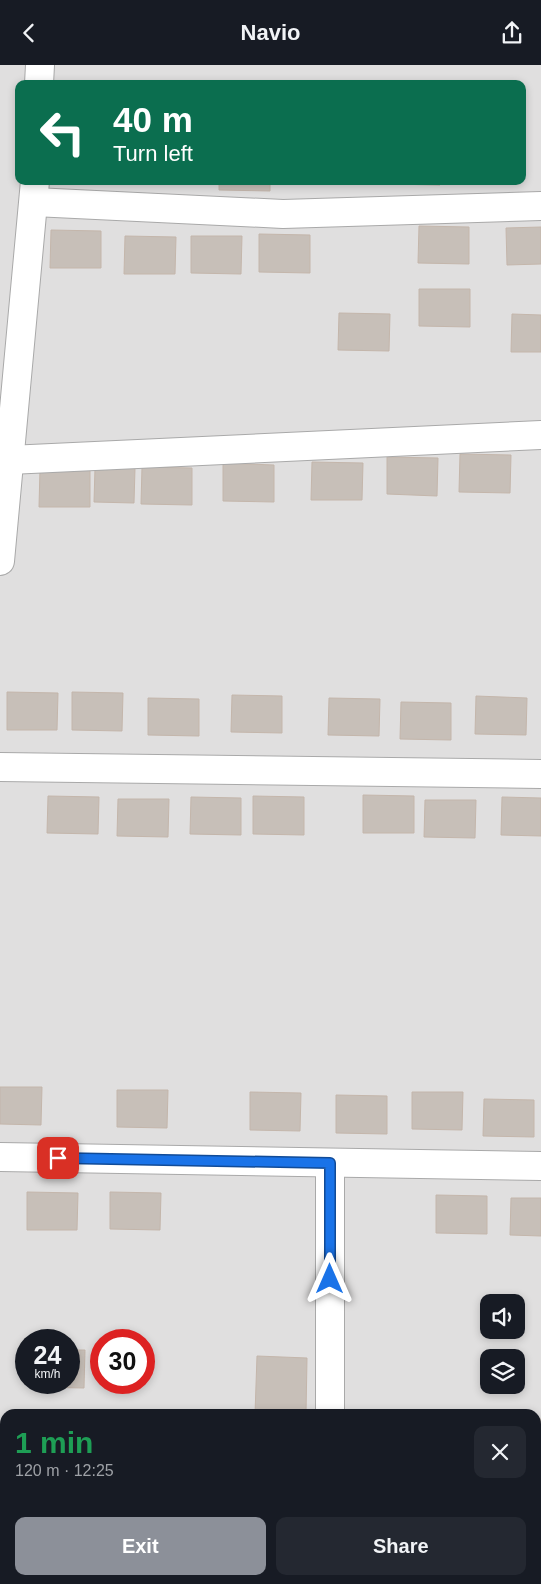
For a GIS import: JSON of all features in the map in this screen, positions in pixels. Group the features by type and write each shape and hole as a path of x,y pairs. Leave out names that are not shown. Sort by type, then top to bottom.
{"street":[{"path":"39,80 40,65"},
{"path":"0,561 34,192 283,214 541,206"},
{"path":"9,460 541,435"},
{"path":"0,767 541,774"},
{"path":"0,1157 541,1167"},
{"path":"330,1163 330,1409"}],"shaded area":[{"path":"0,65 541,65 541,1409 0,1409"}],"building":[{"path":"219,185 270,185 270,191 219,190"},
{"path":"419,226 469,227 469,264 418,263"},
{"path":"541,227 541,264 507,265 506,228"},
{"path":"51,230 101,231 101,268 50,268"},
{"path":"259,234 310,235 310,273 259,272"},
{"path":"125,236 176,237 175,274 124,274"},
{"path":"191,236 242,236 241,274 191,273"},
{"path":"419,289 470,289 470,327 419,326"},
{"path":"339,313 390,314 389,351 338,350"},
{"path":"512,314 541,315 541,352 511,352"},
{"path":"460,454 511,455 510,493 459,492"},
{"path":"387,457 438,458 437,496 387,494"},
{"path":"312,462 363,463 362,500 311,500"},
{"path":"223,463 274,465 274,502 223,501"},
{"path":"142,467 192,468 192,505 141,504"},
{"path":"95,468 135,468 134,503 94,502"},
{"path":"40,469 90,470 90,507 39,507"},
{"path":"7,692 58,693 57,730 7,730"},
{"path":"72,692 123,693 122,731 72,730"},
{"path":"232,695 282,696 282,733 231,732"},
{"path":"476,696 527,698 526,735 475,734"},
{"path":"148,698 199,699 199,736 148,735"},
{"path":"329,698 380,699 379,736 328,735"},
{"path":"401,702 451,703 451,740 400,739"},
{"path":"363,795 414,796 414,833 363,833"},
{"path":"48,796 99,797 98,834 47,833"},
{"path":"253,796 304,797 304,835 253,834"},
{"path":"191,797 241,798 241,835 190,834"},
{"path":"502,797 541,798 541,836 501,835"},
{"path":"118,799 169,799 168,837 117,836"},
{"path":"425,800 476,800 475,838 424,837"},
{"path":"0,1087 42,1087 41,1125 0,1124"},
{"path":"117,1090 168,1090 167,1128 117,1127"},
{"path":"250,1092 301,1093 300,1131 250,1130"},
{"path":"412,1092 463,1092 462,1130 412,1129"},
{"path":"336,1095 387,1096 387,1134 336,1133"},
{"path":"484,1099 534,1100 534,1137 483,1136"},
{"path":"27,1192 78,1193 77,1230 27,1230"},
{"path":"110,1192 161,1193 160,1230 110,1229"},
{"path":"436,1195 487,1196 487,1234 436,1233"},
{"path":"511,1198 541,1198 541,1236 510,1235"},
{"path":"80,1350 85,1350 84,1388 80,1388"},
{"path":"257,1356 307,1358 306,1409 255,1409"}],"route":[{"path":"58,1158 330,1163 330,1279"}]}
